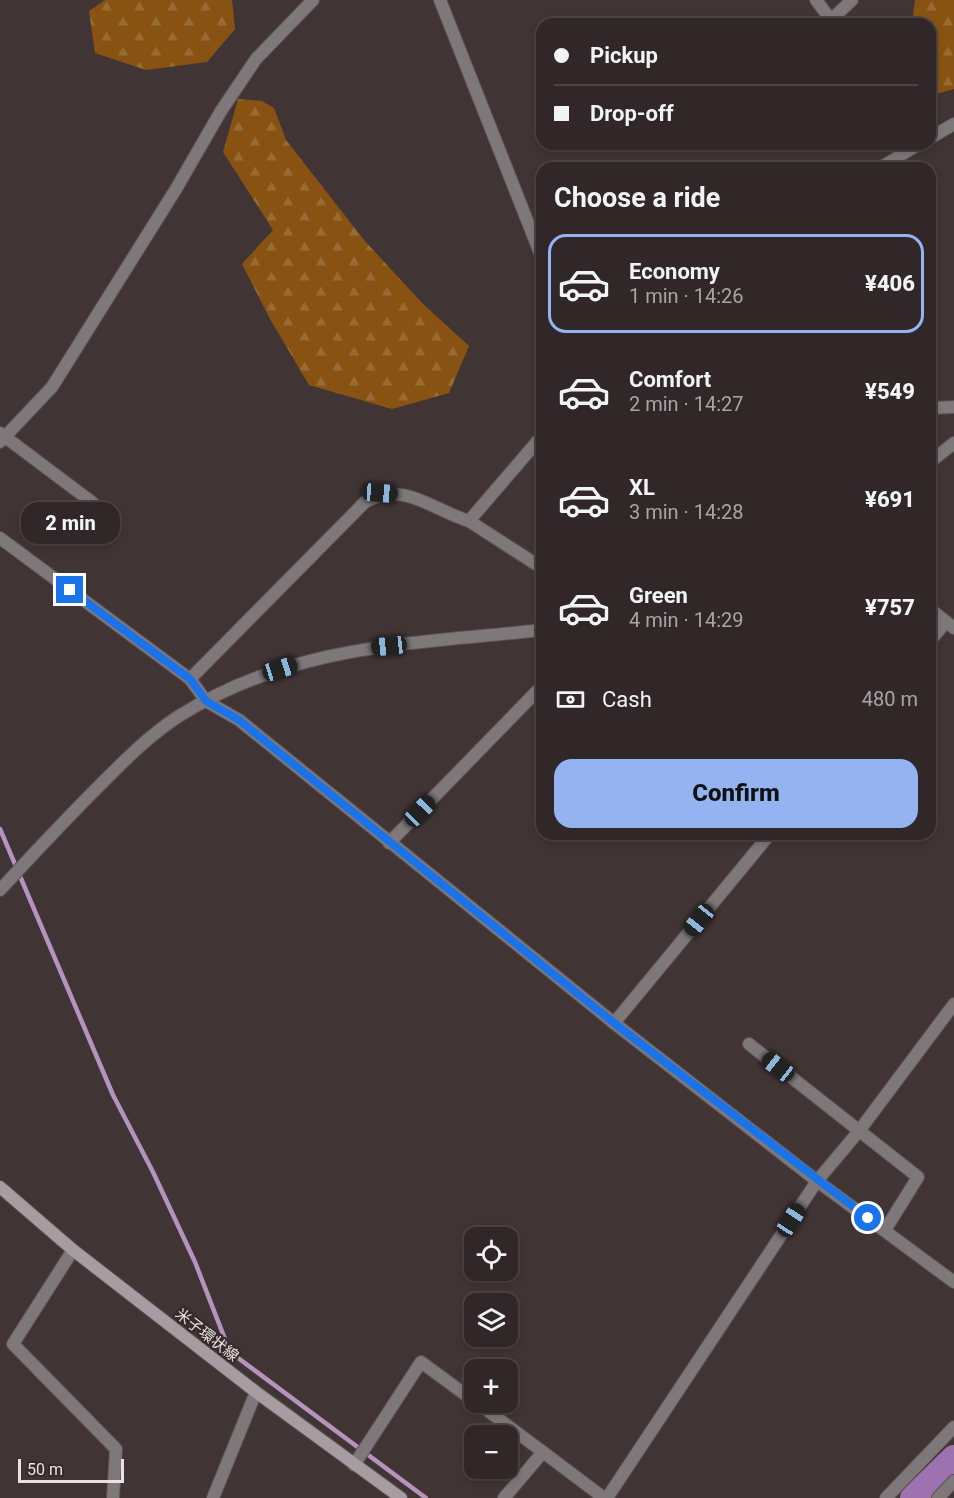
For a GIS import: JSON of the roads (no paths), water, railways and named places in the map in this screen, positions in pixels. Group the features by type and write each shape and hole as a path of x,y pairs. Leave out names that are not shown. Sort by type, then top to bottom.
{"main road":[{"name":"米子環状線","path":"0,1187 73,1250 256,1392 401,1498"}],"street":[{"path":"93,503 1,437 52,387 176,189 221,111 256,59 313,0"},
{"path":"440,0 536,243"},
{"path":"816,0 829,18"},
{"path":"836,18 852,0"},
{"path":"936,134 954,124"},
{"path":"890,162 909,150"},
{"path":"936,408 954,406"},
{"path":"469,521 536,443"},
{"path":"936,457 954,443"},
{"path":"190,679 365,502 380,493 398,494 431,502 454,516 469,521 536,564"},
{"path":"0,538 190,679 206,701 239,720 614,1023 817,1181 954,1282"},
{"path":"936,614 950,625 936,636"},
{"path":"0,890 140,746 178,717 206,701 262,674 317,657 369,648 536,631"},
{"path":"389,843 536,692"},
{"path":"614,1023 765,840"},
{"path":"490,1413 605,1498 817,1181 859,1131 954,1004"},
{"path":"749,1044 918,1177 885,1230"},
{"path":"73,1250 13,1344 116,1449 113,1498"},
{"path":"354,1465 421,1362 464,1394"},
{"path":"213,1498 256,1392"},
{"path":"886,1498 954,1427"},
{"path":"504,1498 543,1452"},
{"path":"938,1498 954,1481"}],"waterway":[{"path":"0,829 113,1095 153,1172 195,1262 230,1352 426,1498"},
{"path":"913,1498 954,1458"}]}
